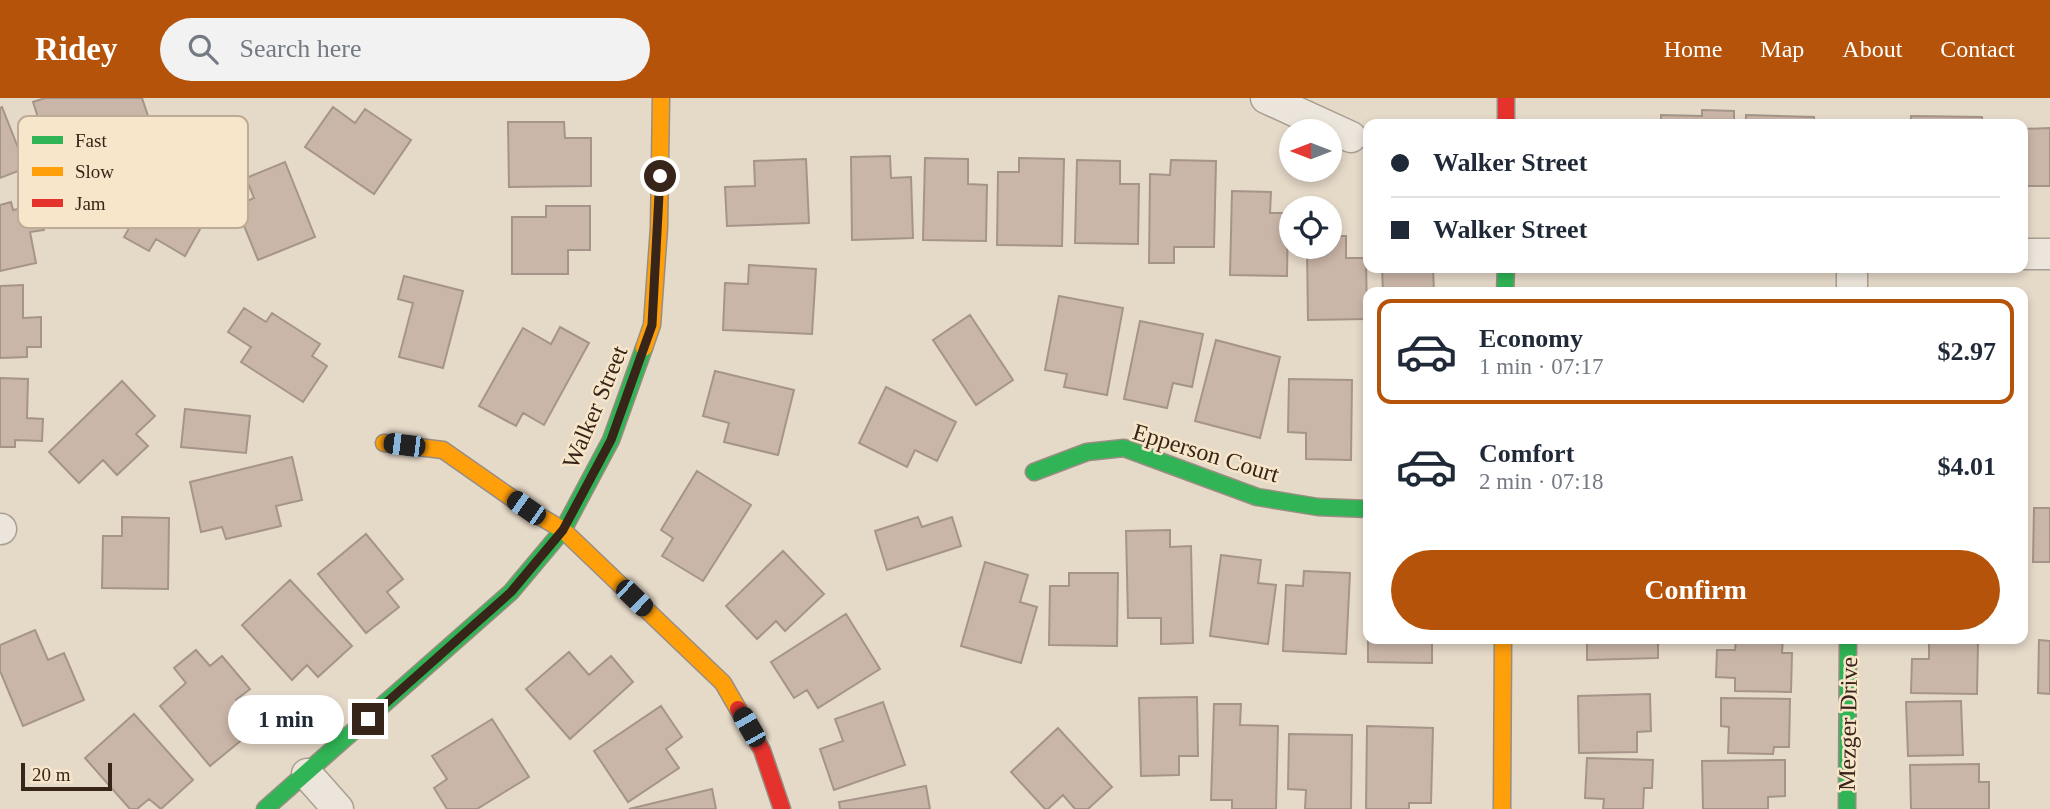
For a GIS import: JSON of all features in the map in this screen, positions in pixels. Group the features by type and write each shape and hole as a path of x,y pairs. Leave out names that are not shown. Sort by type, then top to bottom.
{"street":[{"name":"Walker Street","path":"265,809 511,592 563,530 611,440 652,325 659,228 661,98"},
{"path":"1266,98 1351,136"},
{"path":"1506,98 1506,119"},
{"path":"2028,254 2050,254"},
{"path":"384,443 443,450 526,508 563,530 723,683 762,750 782,809"},
{"name":"Epperson Court","path":"1034,472 1087,452 1124,448 1256,496 1318,507 1363,509"},
{"path":"1502,809 1503,644"},
{"name":"Mezger Drive","path":"1847,809 1848,644"},
{"path":"307,774 338,809"}],"building":[{"path":"45,98 142,98 148,116 38,116 33,102"},
{"path":"2,107 18,148 18,171 0,178"},
{"path":"333,107 355,123 365,109 411,140 374,194 305,147"},
{"path":"1702,110 1734,111 1734,119 1661,119 1661,115 1702,116"},
{"path":"1746,115 1814,117 1814,119 1746,119"},
{"path":"1911,116 1982,117 1982,119 1911,119"},
{"path":"508,122 564,122 565,138 591,138 591,186 509,187"},
{"path":"2050,128 2050,186 2028,186 2028,129"},
{"path":"890,156 891,178 911,177 913,238 852,240 851,157"},
{"path":"925,158 968,159 968,184 987,185 986,241 923,240"},
{"path":"1019,158 1064,159 1062,246 997,245 998,172 1019,172"},
{"path":"806,159 809,223 727,226 725,187 755,186 754,161"},
{"path":"1077,160 1120,161 1120,184 1139,184 1138,244 1075,243"},
{"path":"1171,160 1216,161 1214,247 1174,247 1174,263 1149,263 1150,174 1170,175"},
{"path":"285,162 315,237 258,260 245,228 248,228 248,201 254,198 248,177"},
{"path":"1232,191 1271,192 1270,213 1279,213 1279,259 1287,259 1287,276 1230,275"},
{"path":"11,202 13,210 18,209 18,228 44,228 30,232 36,263 0,271 0,205"},
{"path":"546,206 590,206 590,250 568,250 568,274 512,274 512,217 546,217"},
{"path":"129,228 201,228 185,256 156,239 149,251 124,237"},
{"path":"1342,236 1346,236 1346,258 1363,258 1363,273 1366,273 1366,287 1363,287 1363,319 1308,320 1307,259 1342,259"},
{"path":"749,265 816,269 812,334 723,330 725,283 748,284"},
{"path":"1382,273 1433,273 1434,287 1383,287"},
{"path":"404,276 463,291 443,368 399,357 413,303 398,299"},
{"path":"23,285 23,318 41,317 41,347 27,347 27,357 0,358 0,286"},
{"path":"1059,296 1123,308 1107,395 1064,387 1067,374 1045,370"},
{"path":"244,308 266,322 272,313 320,344 312,356 327,366 303,402 241,362 251,347 228,332"},
{"path":"970,315 1013,380 976,405 933,340"},
{"path":"1140,321 1203,334 1192,387 1173,383 1167,408 1124,399"},
{"path":"560,327 589,343 544,425 523,413 516,426 479,406 523,328 551,344"},
{"path":"1216,340 1280,357 1260,438 1195,421"},
{"path":"715,371 794,390 778,455 724,442 729,423 703,416"},
{"path":"0,378 28,379 27,418 43,419 42,441 15,440 15,447 0,447"},
{"path":"1289,379 1352,380 1351,460 1306,459 1306,433 1288,432"},
{"path":"122,381 155,416 136,434 148,446 117,475 103,460 79,483 49,452"},
{"path":"886,387 956,422 937,461 915,450 907,467 859,443"},
{"path":"185,409 250,416 246,453 181,447"},
{"path":"292,457 302,500 276,506 281,526 226,539 222,527 201,532 190,482"},
{"path":"697,471 751,505 703,581 662,556 673,538 661,530"},
{"path":"2034,508 2050,508 2050,562 2033,562"},
{"path":"122,517 169,518 168,589 102,588 103,536 122,536"},
{"path":"918,517 922,527 952,517 961,546 887,570 875,531"},
{"path":"1170,530 1170,547 1191,546 1193,643 1161,644 1161,618 1128,618 1126,531"},
{"path":"366,534 403,579 387,592 399,607 366,633 318,574"},
{"path":"783,551 824,594 785,631 776,621 757,639 726,606"},
{"path":"1221,555 1261,560 1258,583 1276,585 1268,644 1210,636"},
{"path":"985,562 1028,575 1020,602 1037,607 1021,663 961,646"},
{"path":"1304,571 1350,573 1346,654 1283,651 1286,585 1303,586"},
{"path":"1069,573 1118,573 1117,646 1049,645 1050,586 1069,586"},
{"path":"290,580 352,646 318,677 307,665 292,680 242,625"},
{"path":"846,614 880,669 818,708 807,690 794,698 771,662"},
{"path":"35,630 48,660 64,653 84,700 23,726 0,671 0,645"},
{"path":"2039,640 2050,641 2050,694 2038,693"},
{"path":"1368,644 1432,644 1432,663 1368,662"},
{"path":"1587,644 1658,644 1658,658 1587,660"},
{"path":"1736,644 1783,644 1782,653 1792,653 1791,692 1735,691 1735,678 1716,677 1717,650 1735,650"},
{"path":"1929,644 1978,644 1977,694 1911,693 1912,659 1929,659"},
{"path":"196,650 210,666 222,656 250,689 236,700 245,711 230,724 243,739 210,766 160,706 186,683 174,668"},
{"path":"569,652 589,675 611,656 633,682 570,739 526,689"},
{"path":"1650,694 1651,731 1637,732 1637,752 1579,753 1578,696"},
{"path":"1197,697 1198,756 1179,756 1179,775 1141,776 1139,698"},
{"path":"1721,698 1790,699 1789,747 1774,747 1773,754 1728,753 1729,727 1721,726"},
{"path":"1961,701 1963,755 1908,756 1906,702"},
{"path":"883,702 905,765 834,790 820,749 843,741 835,719"},
{"path":"1214,704 1241,704 1240,725 1278,726 1276,809 1232,809 1232,800 1211,800"},
{"path":"661,706 682,737 666,749 679,768 628,802 594,751"},
{"path":"134,714 193,780 161,809 149,799 137,809 130,809 85,758"},
{"path":"492,719 529,777 477,809 447,809 434,788 447,779 432,756"},
{"path":"1367,726 1433,728 1431,803 1409,803 1409,809 1366,809"},
{"path":"1058,728 1112,787 1088,809 1075,809 1063,795 1045,809 1011,772"},
{"path":"1289,734 1352,735 1351,809 1305,809 1306,790 1288,789"},
{"path":"1587,758 1653,760 1652,788 1644,788 1643,809 1603,809 1604,799 1585,798"},
{"path":"1785,760 1785,796 1768,797 1768,809 1703,809 1702,761"},
{"path":"1979,764 1979,782 1989,782 1989,809 1911,809 1910,765"},
{"path":"926,786 930,809 840,809 839,802"},
{"path":"712,789 716,809 629,809"}],"traffic: fast":[{"path":"1505,287 1506,273"},
{"path":"265,809 511,592 563,530 611,440 644,348"},
{"path":"1034,472 1087,452 1124,448 1257,497 1318,507 1363,509"},
{"path":"1847,809 1848,644"}],"traffic: slow":[{"path":"644,348 652,325 659,228 661,98"},
{"path":"384,443 443,450 526,508 563,530 723,683 738,709"},
{"path":"1502,809 1503,644"}],"traffic: jam":[{"path":"1506,98 1506,119"},
{"path":"738,709 762,750 782,809"}],"route":[{"path":"368,719 511,592 563,530 611,440 652,325 660,176"}]}
